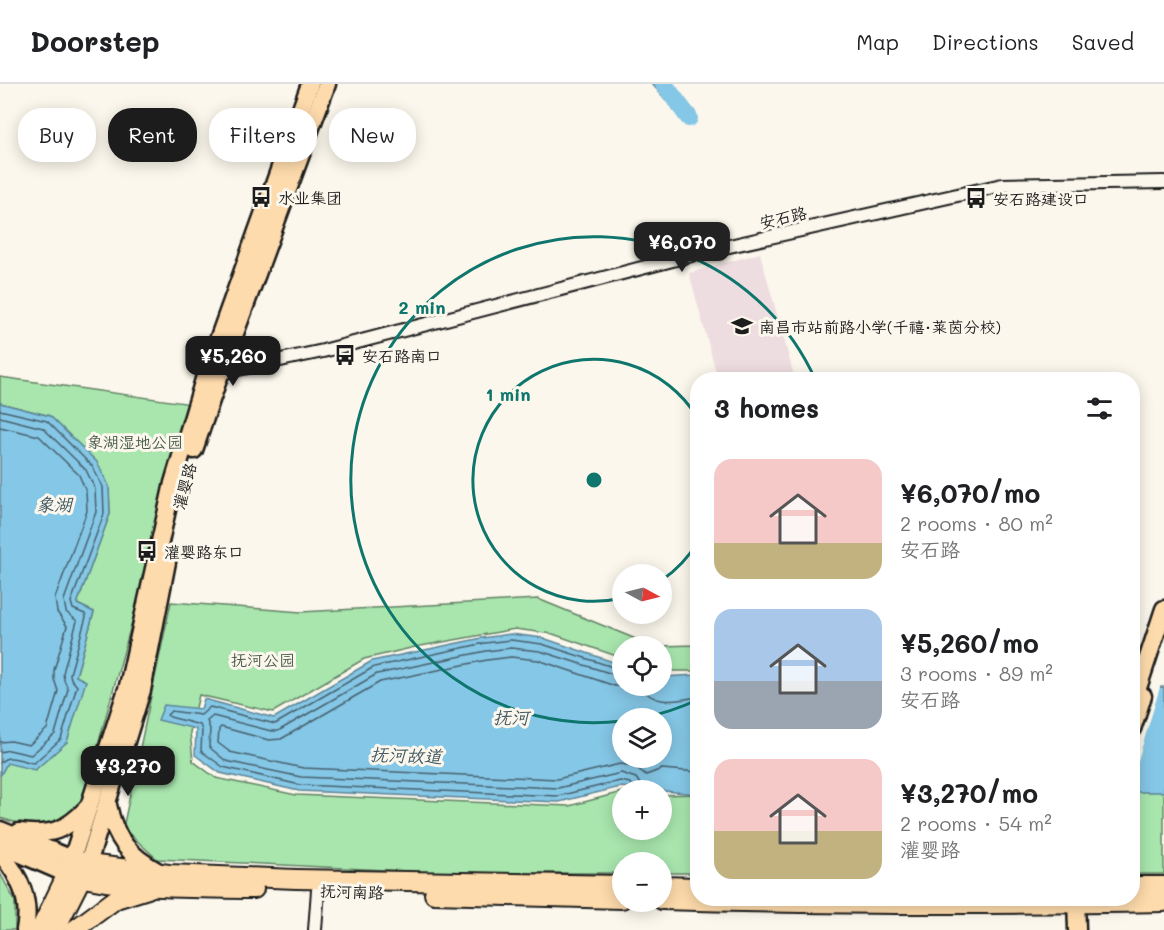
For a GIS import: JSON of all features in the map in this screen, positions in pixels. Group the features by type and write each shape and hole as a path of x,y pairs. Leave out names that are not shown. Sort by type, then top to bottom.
{"highway":[{"name":"抚河南路","path":"77,869 157,880 322,890 612,899"},
{"path":"40,930 77,869"},
{"path":"55,930 77,869"},
{"name":"抚河南路","path":"157,880 296,879 612,885"},
{"path":"74,930 116,899 138,891 157,880"},
{"path":"672,886 690,886"},
{"path":"1140,886 1164,886"},
{"path":"672,900 690,901"},
{"path":"1140,902 1164,902"}],"main road":[{"name":"灌婴路","path":"77,869 90,805 128,686 173,483 212,375 310,84"},
{"name":"灌婴路","path":"77,869 108,804 142,690 182,486 212,375 327,84"},
{"path":"1140,703 1161,636 1164,609"},
{"path":"1140,686 1161,636"},
{"path":"108,804 116,833 157,880"},
{"path":"0,829 33,834 56,832 76,820 90,805"},
{"path":"0,829 77,869"},
{"path":"0,845 77,869"},
{"path":"0,853 23,888 28,907 25,930"},
{"path":"1077,930 1079,906"}],"street":[{"name":"安石路","path":"212,375 323,351 707,251 1002,185 1164,182"},
{"path":"315,930 322,890"},
{"path":"322,890 322,930"}],"shaded area":[{"name":"南昌市站前路小学(千禧·莱茵分校)","path":"760,253 793,372 716,372 689,273"}],"green space":[{"name":"象湖湿地公园","path":"0,377 192,404 82,803 61,821 44,825 17,823 0,818 0,776 7,763 78,702 85,682 76,676 94,612 77,604 110,514 109,486 50,416 0,403"},
{"name":"抚河公园","path":"538,599 629,636 612,636 612,655 553,634 515,629 415,647 364,659 273,712 199,695 190,732 193,761 216,778 296,795 569,806 612,795 612,840 672,840 672,795 690,794 690,873 672,873 672,852 612,852 612,873 447,873 157,859 123,828 171,602 301,612"},
{"path":"690,645 690,671 672,671 672,646"},
{"path":"1140,785 1164,785 1164,874 1140,874"},
{"path":"0,873 15,901 15,930 0,930"}],"water":[{"path":"652,84 673,84 696,116 678,114"},
{"name":"象湖","path":"0,403 50,416 97,462 109,486 110,514 77,604 94,612 76,676 86,681 67,742 35,770 7,763 0,776"},
{"name":"抚河","path":"511,634 543,638 612,662 612,696 672,696 672,676 690,675 690,793 672,792 672,780 612,780 612,789 559,802 299,791 220,773 195,755 196,729 158,720 164,705 201,709 204,699 274,718 372,661"},
{"path":"1164,687 1164,792 1140,792 1140,688"}],"pier":[{"path":"1161,684 1140,754 1140,685"}],"waterway":[{"path":"664,84 689,118"}],"place":[{"name":"水业集团","path":"261,197"},
{"name":"安石路建设口","path":"976,198"},
{"name":"南昌市站前路小学(千禧·莱茵分校)","path":"742,326"},
{"name":"安石路南口","path":"345,355"},
{"name":"灌婴路东口","path":"147,551"}],"water label":[{"name":"抚河故道","path":"406,755"}]}
